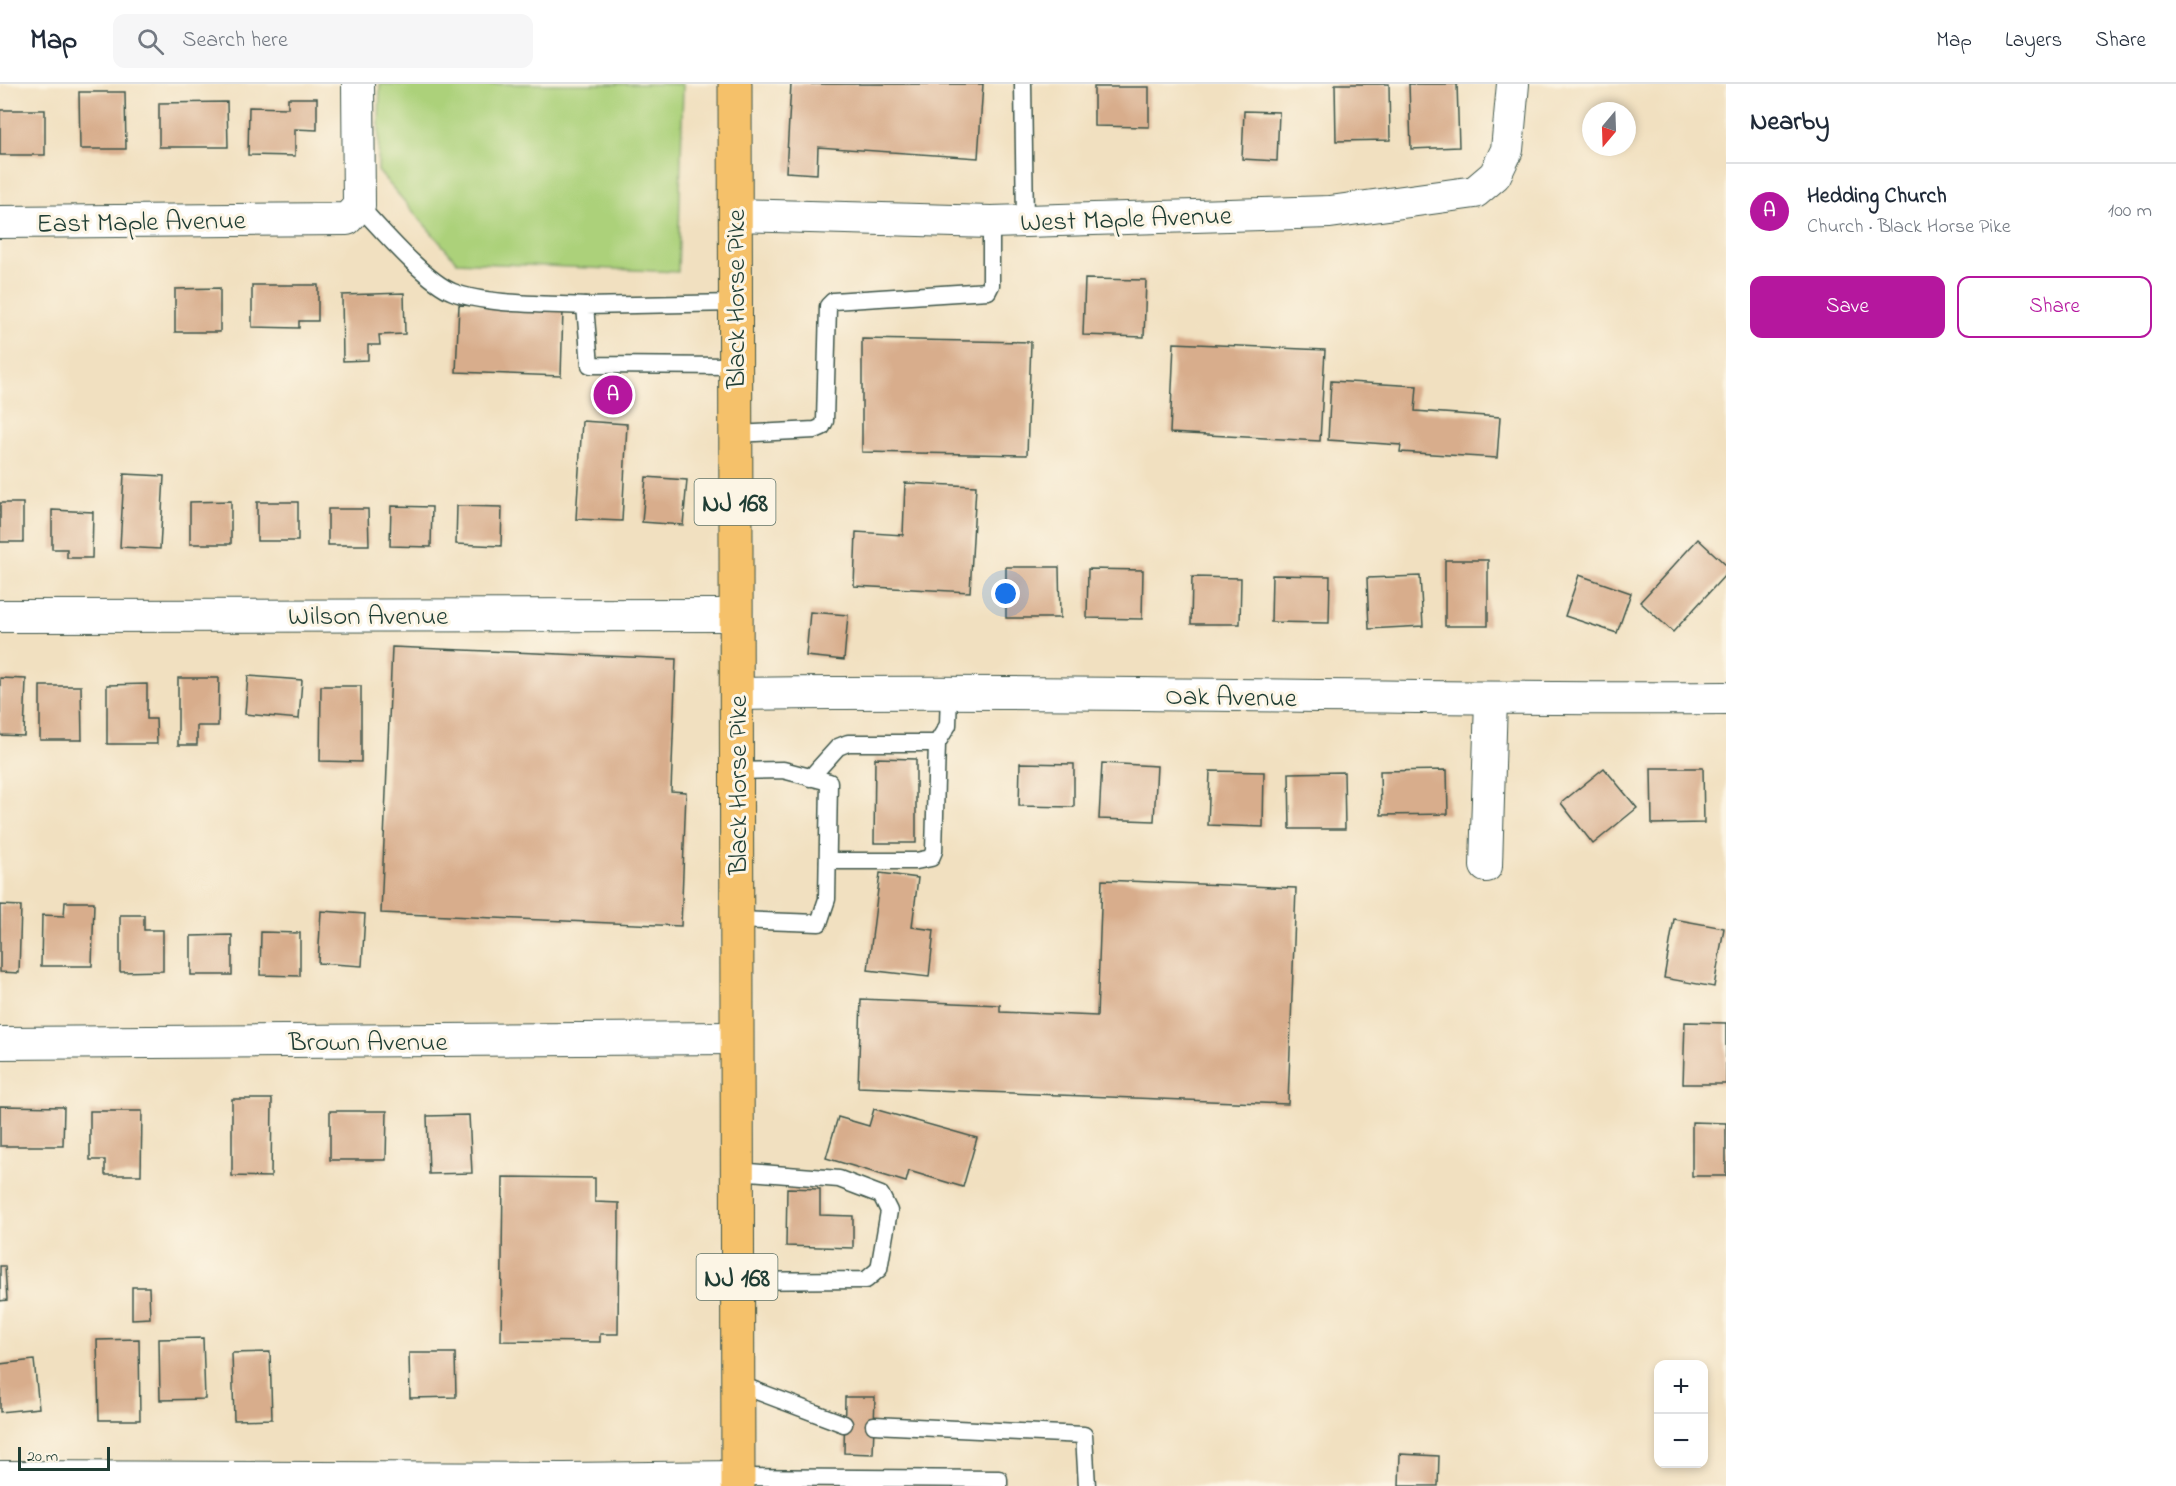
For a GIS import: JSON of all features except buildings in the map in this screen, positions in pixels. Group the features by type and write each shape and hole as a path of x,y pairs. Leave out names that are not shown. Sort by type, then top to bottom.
{"main road":[{"name":"Black Horse Pike","path":"735,84 738,1482"}],"street":[{"path":"358,84 359,206"},
{"name":"West Maple Avenue","path":"735,216 991,222 1330,212 1475,192 1495,175 1507,150 1513,84"},
{"name":"East Maple Avenue","path":"0,222 347,219 359,206"},
{"name":"Wilson Avenue","path":"0,616 735,615"},
{"name":"Oak Avenue","path":"736,694 949,692 1491,699 1726,698"},
{"path":"1486,866 1491,699"},
{"name":"Brown Avenue","path":"0,1043 737,1038"},
{"path":"0,1477 565,1483 738,1482"}],"lane":[{"path":"1023,84 1025,221"},
{"path":"359,206 413,262 452,292 487,299 585,306 735,303"},
{"path":"735,434 815,430 822,427 825,421 828,306 833,301 988,291 991,285 991,222"},
{"path":"585,306 590,365 735,366"},
{"path":"828,861 916,861 931,858 934,851 937,743 948,725 949,692"},
{"path":"810,778 838,747 848,743 937,743"},
{"path":"736,771 783,770 828,782 827,899 819,923 737,920"},
{"path":"737,1171 839,1179 881,1195 889,1212 879,1269 866,1280 737,1281"},
{"path":"738,1384 844,1424"},
{"path":"874,1425 1084,1435 1087,1486"},
{"path":"738,1482 999,1479 999,1486"}],"green space":[{"path":"380,84 683,84 678,272 457,262 378,171"}],"place":[{"name":"Hedding Church","path":"613,395"}]}
